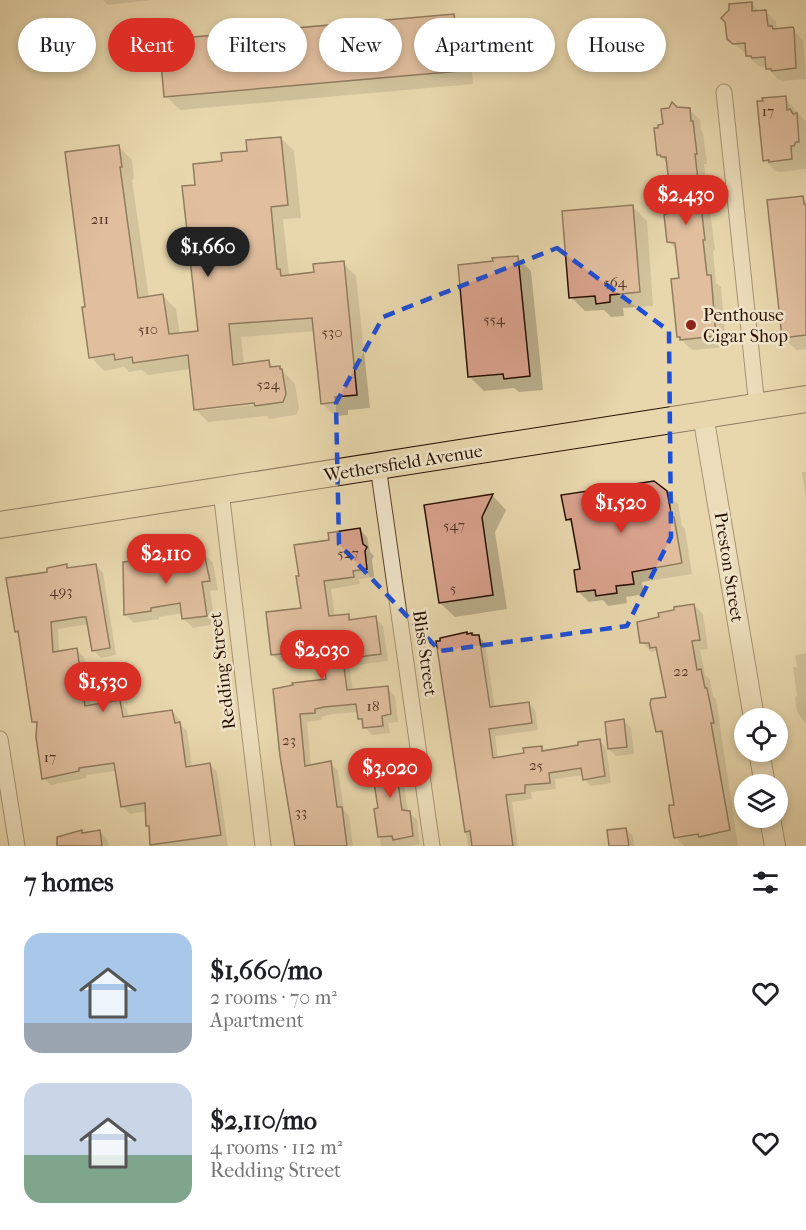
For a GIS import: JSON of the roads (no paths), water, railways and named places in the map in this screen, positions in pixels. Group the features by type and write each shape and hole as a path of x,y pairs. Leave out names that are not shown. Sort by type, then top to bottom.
{"main road":[{"name":"Wethersfield Avenue","path":"0,525 806,399"}],"street":[{"path":"724,92 756,407"},
{"name":"Preston Street","path":"703,415 752,708"},
{"name":"Bliss Street","path":"378,466 432,846"},
{"name":"Redding Street","path":"221,491 263,846"},
{"path":"0,739 17,846"},
{"path":"772,828 775,846"}],"place":[{"name":"Penthouse Cigar Shop","path":"691,325"}]}
